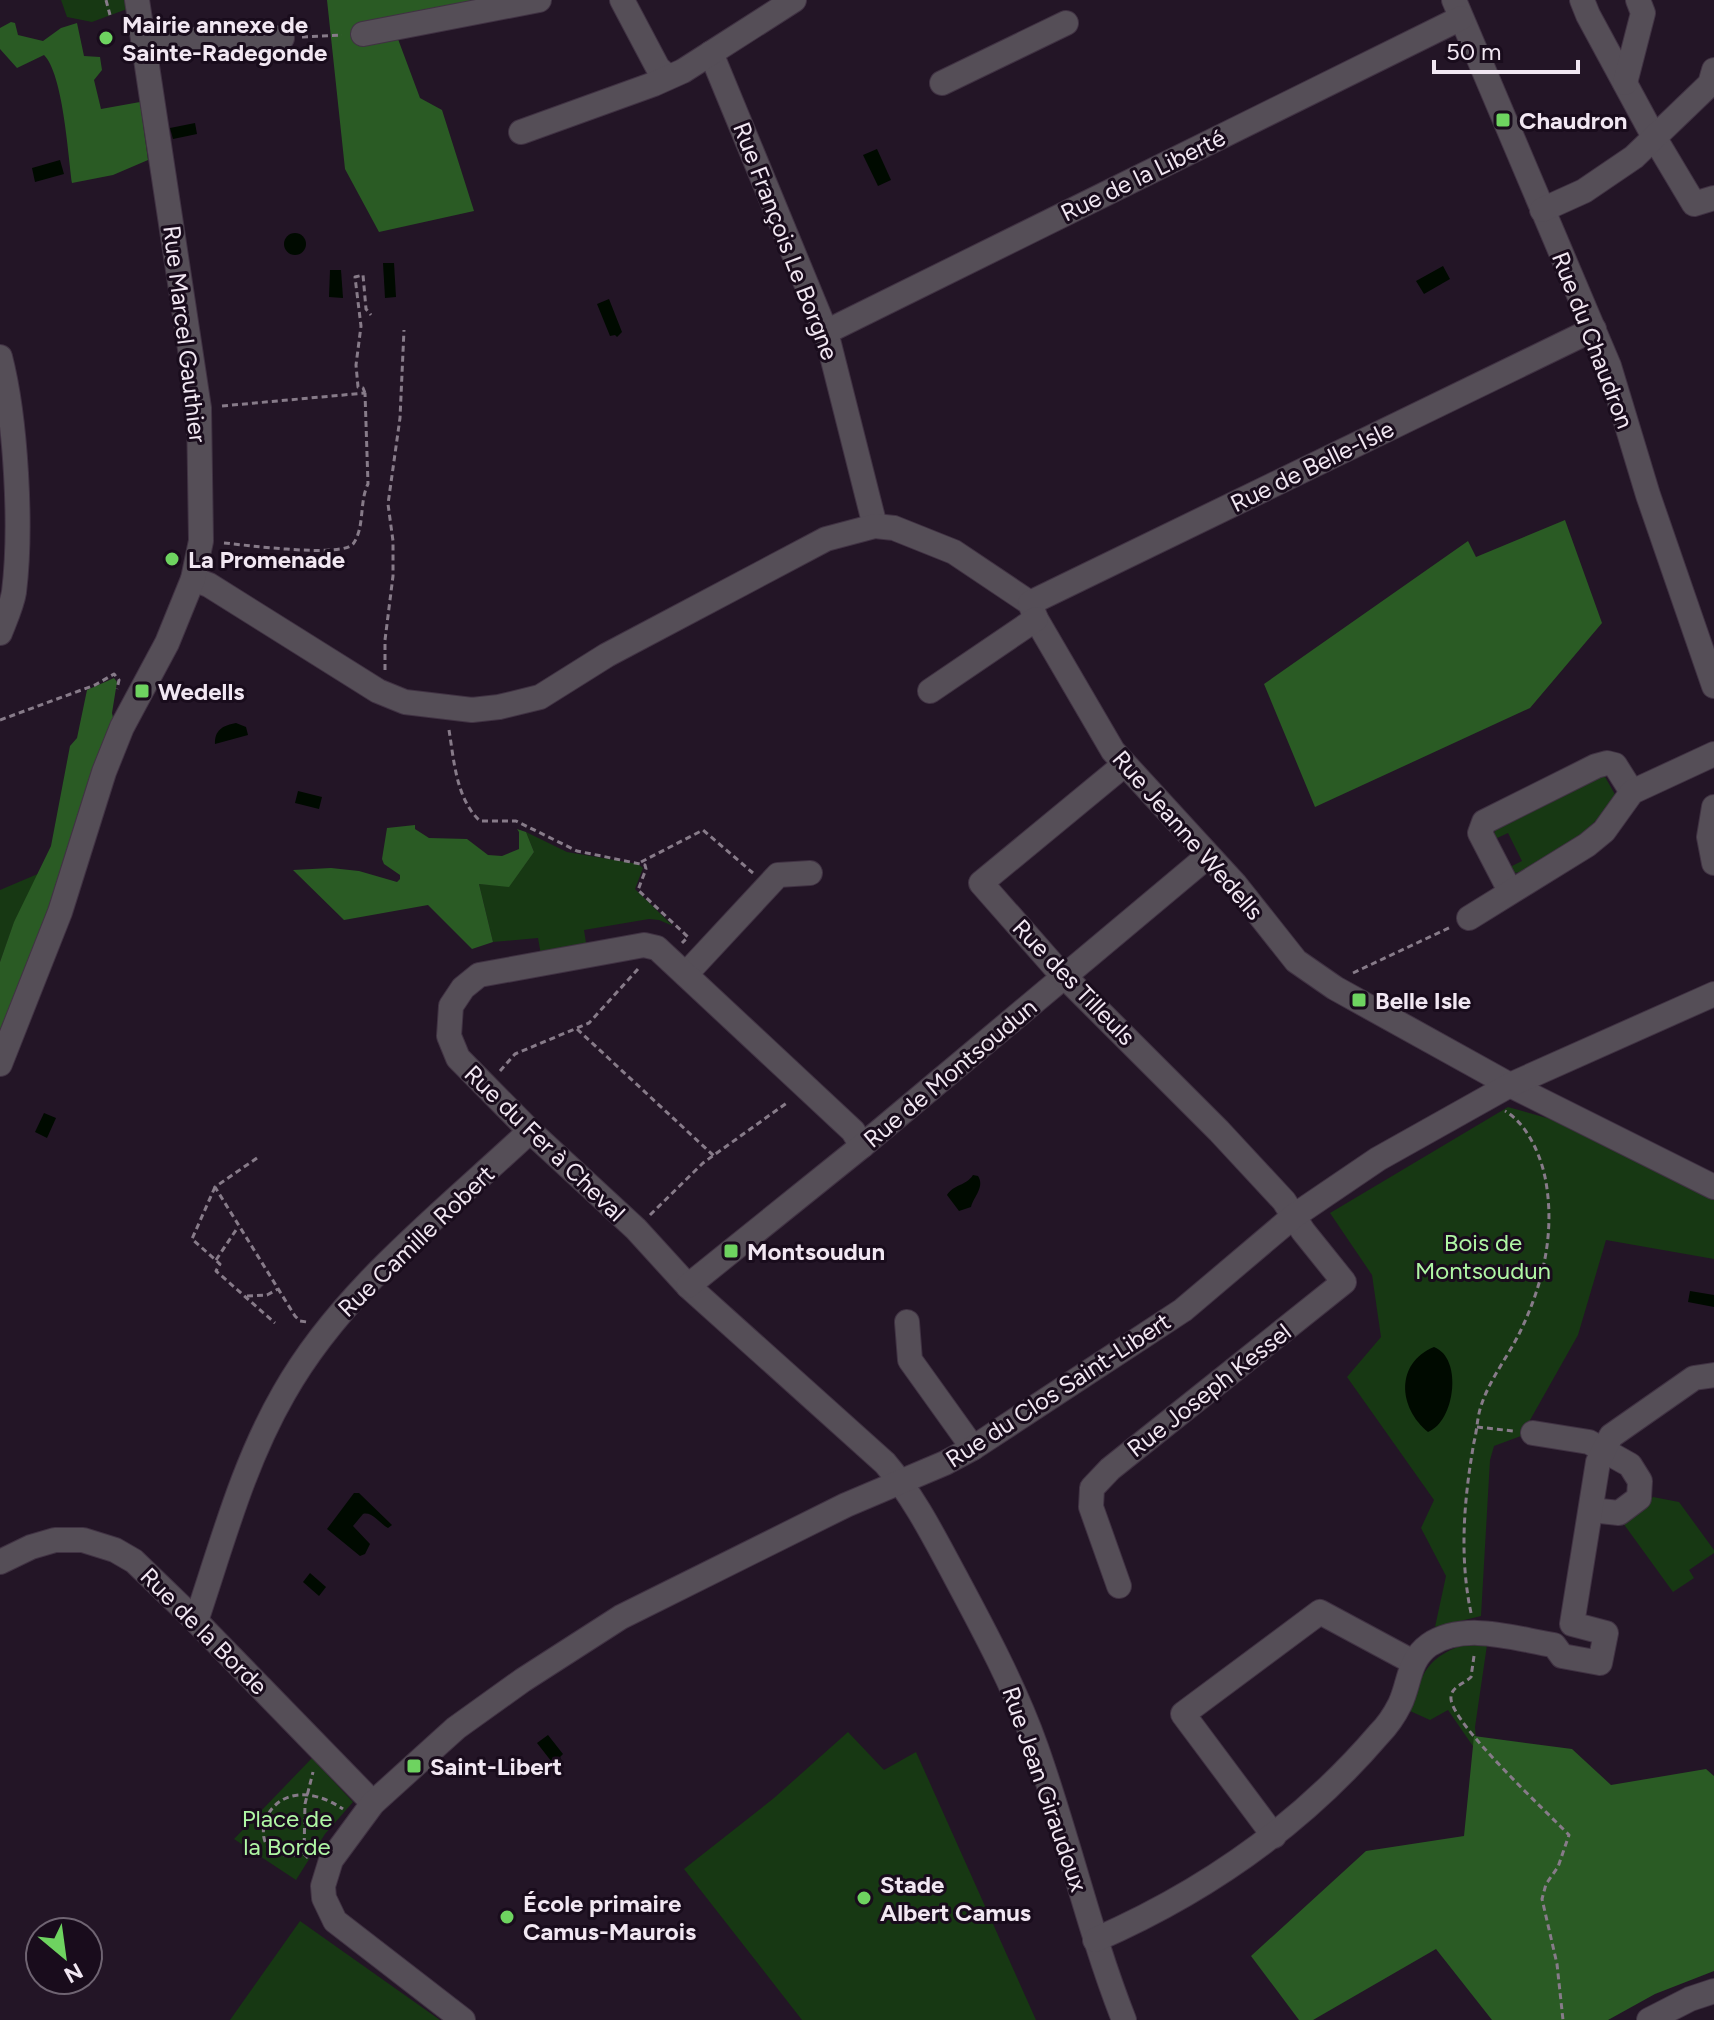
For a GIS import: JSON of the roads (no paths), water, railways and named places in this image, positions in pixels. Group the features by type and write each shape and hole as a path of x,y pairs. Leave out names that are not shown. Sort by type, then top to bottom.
{"street":[{"name":"Rue Marcel Gauthier","path":"0,1064 60,912 104,772 122,727 167,643 193,579 201,541 199,408 137,0"},
{"path":"363,34 539,0"},
{"path":"622,0 658,68 668,77"},
{"path":"521,132 654,84 711,53 794,0"},
{"path":"1582,0 1654,137 1694,204 1714,198"},
{"path":"1625,83 1643,13 1638,0"},
{"name":"Rue du Chaudron","path":"1457,9 1609,366 1648,495 1714,686"},
{"name":"Rue de la Liberté","path":"826,332 1457,9"},
{"path":"942,83 1066,23"},
{"path":"144,41 282,38"},
{"name":"Rue François Le Borgne","path":"711,53 826,332 875,526"},
{"path":"1542,210 1584,191 1634,157 1710,84 1714,70"},
{"name":"Rue de Belle-Isle","path":"930,691 1033,611 1594,329"},
{"path":"0,357 12,439 17,519 14,594 0,633"},
{"name":"Rue Jeanne Wedells","path":"193,579 209,585 386,694 405,702 444,708 499,707 540,697 607,655 826,539 875,526 894,528 954,552 1033,611 1109,745 1124,765 1235,884 1296,961 1335,988 1510,1085 1714,1187"},
{"path":"1469,918 1587,845 1604,831 1632,792 1714,754"},
{"path":"1510,891 1480,833 1484,822 1607,763 1615,765 1632,792"},
{"name":"Rue des Tilleuls","path":"1124,765 981,883 1065,977 1219,1131 1284,1201 1294,1216"},
{"path":"1714,807 1709,837 1714,863"},
{"name":"Rue de Montsoudun","path":"688,1286 862,1146 1208,856"},
{"path":"810,873 778,875 671,960 853,1131 862,1146"},
{"name":"Rue du Fer à Cheval","path":"671,960 644,945 479,975 463,988 451,1006 449,1036 458,1058 530,1131 636,1229 688,1286 844,1423 902,1482"},
{"name":"Rue du Clos Saint-Libert","path":"463,2020 335,1921 324,1887 331,1860 367,1812 456,1728 596,1631 846,1505 973,1448 1183,1310 1294,1216 1378,1159 1510,1085 1714,994"},
{"path":"1552,1065 1553,1106"},
{"name":"Rue Camille Robert","path":"196,1621 252,1455 284,1391 331,1324 372,1279 530,1131"},
{"name":"Rue Joseph Kessel","path":"1119,1586 1091,1507 1092,1488 1110,1469 1344,1282 1294,1216"},
{"path":"907,1322 910,1360 973,1448"},
{"path":"1554,1645 1572,1624 1598,1462 1611,1436 1694,1378 1714,1375"},
{"path":"1533,1433 1589,1442 1630,1465 1640,1481 1639,1498 1619,1513 1591,1510"},
{"name":"Rue Jean Giraudoux","path":"902,1482 1013,1690 1036,1746 1095,1940 1124,2020"},
{"name":"Rue de la Borde","path":"0,1562 31,1547 55,1540 83,1540 115,1550 134,1561 320,1749 367,1812"},
{"path":"1274,1836 1183,1714 1320,1612 1413,1662"},
{"path":"1095,1940 1144,1919 1205,1884 1274,1836 1332,1787 1382,1731 1400,1704 1413,1662 1428,1646 1454,1634 1475,1633 1554,1645 1562,1656 1600,1663 1606,1633 1572,1624"},
{"path":"1649,2020 1690,1999 1714,1991"}],"place":[{"name":"Mairie annexe de Sainte-Radegonde","path":"106,38"},
{"name":"Chaudron","path":"1503,120"},
{"name":"La Promenade","path":"172,559"},
{"name":"Wedells","path":"142,691"},
{"name":"Belle Isle","path":"1359,1000"},
{"name":"Montsoudun","path":"731,1251"},
{"name":"Saint-Libert","path":"414,1766"},
{"name":"Stade Albert Camus","path":"864,1898"},
{"name":"École primaire Camus-Maurois","path":"507,1917"}],"park label":[{"name":"Bois de Montsoudun","path":"1483,1256"},
{"name":"Place de la Borde","path":"287,1832"}]}
